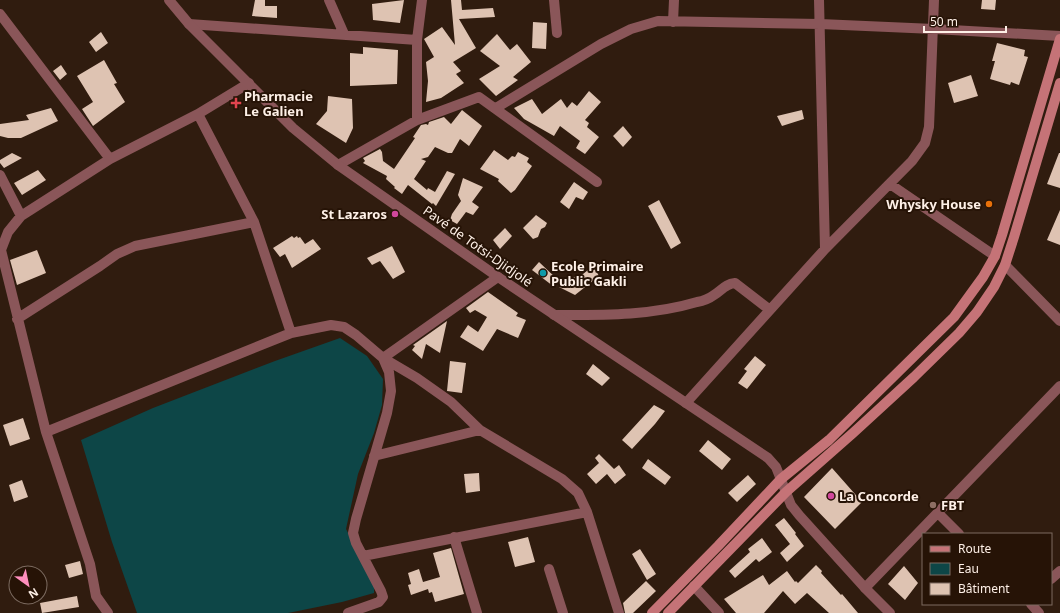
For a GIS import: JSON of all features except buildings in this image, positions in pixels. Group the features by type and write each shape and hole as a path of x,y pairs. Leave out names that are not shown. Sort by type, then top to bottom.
{"main road":[{"path":"652,613 782,478 829,440 954,317 983,277 995,256 1002,235 1060,39"},
{"path":"668,613 786,492 853,433 959,333 977,312 994,287 1005,265 1060,83"}],"street":[{"name":"Pavé de Totsi-Djidjolé","path":"169,0 189,24 293,128 338,165 498,277 768,458 776,467 782,478 791,505 865,588 890,613"},
{"path":"329,0 344,34"},
{"path":"417,120 417,40 422,0"},
{"path":"554,0 557,33"},
{"path":"673,22 674,0"},
{"path":"819,0 825,249"},
{"path":"686,404 825,249 912,161 924,143 929,127 934,0"},
{"path":"0,14 110,159"},
{"path":"496,108 601,44 631,29 658,21 934,28 1060,36"},
{"path":"189,24 417,40"},
{"path":"108,613 96,596 90,564 46,432 1,250 8,232 21,216 110,159 198,114 249,83"},
{"path":"338,165 417,120 479,97 596,182"},
{"path":"198,114 254,222 291,333"},
{"path":"0,176 21,216"},
{"path":"890,184 995,256"},
{"path":"17,319 100,266 116,254 135,246 254,222"},
{"path":"1005,265 1060,320"},
{"path":"383,358 498,277"},
{"path":"554,315 620,314 661,311 699,302 714,296 729,283 735,283 770,310"},
{"path":"46,432 291,333 331,325 344,326 383,358 417,378 451,402 480,430 562,479 578,493 588,512 619,613"},
{"path":"348,613 380,602 383,597 356,543 353,533 387,413 391,391 389,372 383,358"},
{"path":"865,588 1060,386"},
{"path":"374,456 480,430"},
{"path":"363,556 588,512"},
{"path":"938,513 958,533"},
{"path":"454,537 477,613"},
{"path":"549,569 563,613"},
{"path":"1052,578 1060,571"},
{"path":"694,586 719,613"},
{"path":"1032,605 1039,613"}],"water":[{"path":"340,338 367,356 383,379 382,405 374,433 358,474 346,529 374,584 374,593 342,602 288,613 137,613 112,542 81,440 153,408 275,361"}],"place":[{"name":"Pharmacie Le Galien","path":"236,103"},
{"name":"Whysky House","path":"989,204"},
{"name":"St Lazaros","path":"395,214"},
{"name":"Ecole Primaire Public Gakli","path":"543,273"},
{"name":"La Concorde","path":"831,496"},
{"name":"FBT","path":"933,505"}]}
